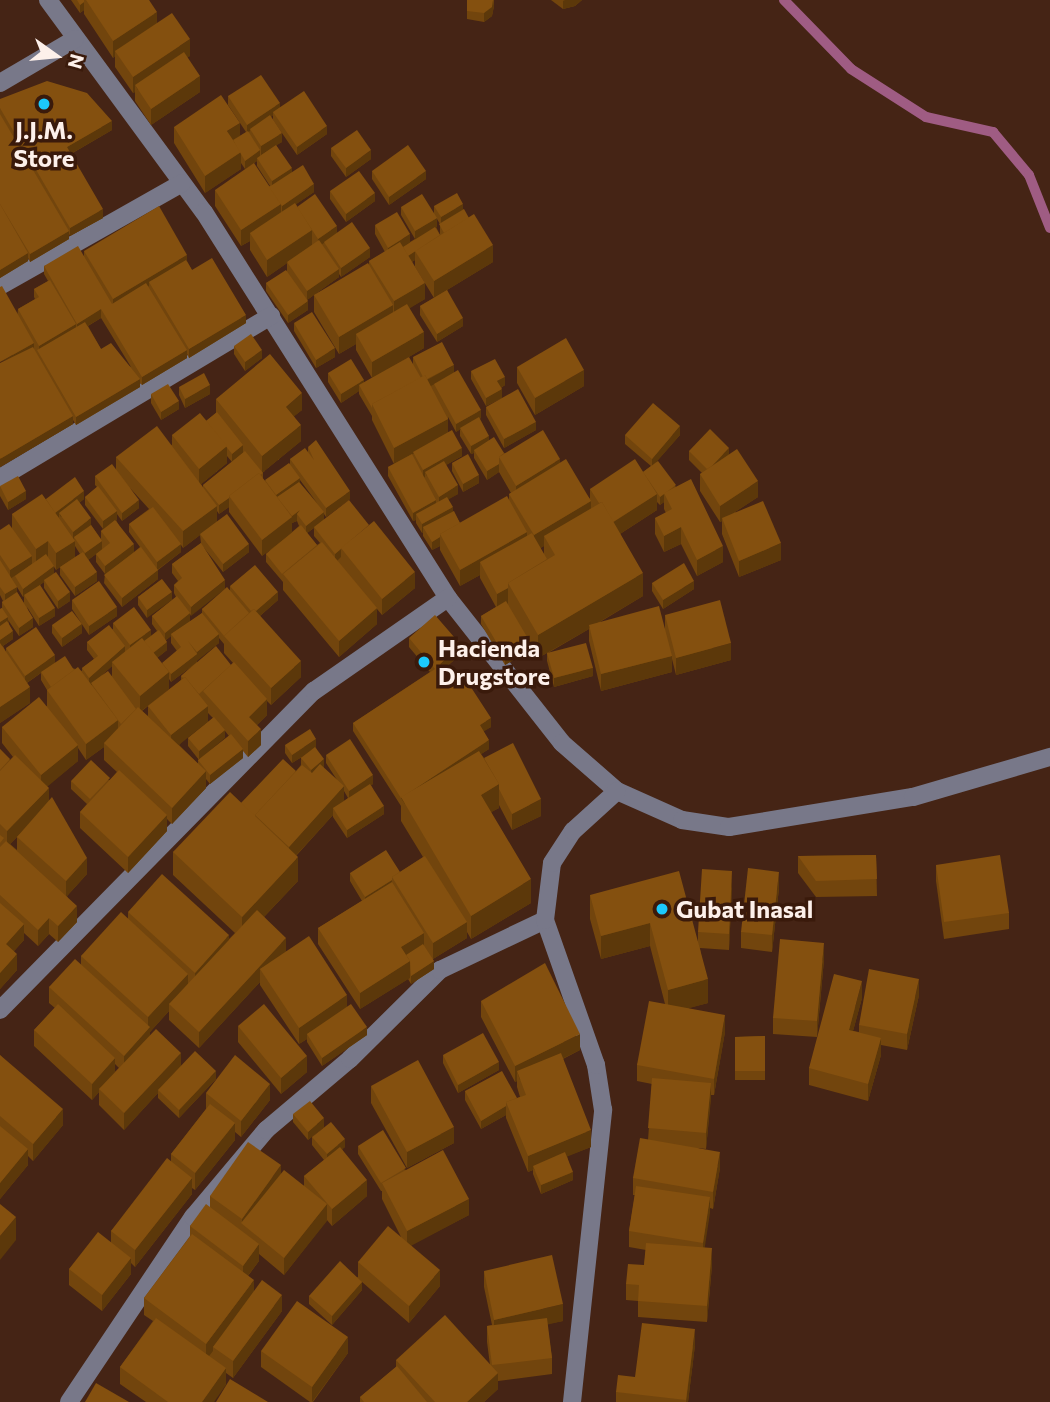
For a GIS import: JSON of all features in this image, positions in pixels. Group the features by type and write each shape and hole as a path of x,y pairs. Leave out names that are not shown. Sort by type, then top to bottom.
{"street":[{"path":"48,0 182,183 271,316 449,598 562,743 617,790 682,820 729,827 912,797 1050,757"},
{"path":"0,83 75,39"},
{"path":"0,286 182,183"},
{"path":"0,478 271,316"},
{"path":"0,1010 314,691 449,598"},
{"path":"572,1402 603,1110 596,1065 545,920 552,863 573,831 617,790"},
{"path":"69,1402 193,1217 265,1130 440,970 545,920"}],"building":[{"path":"86,0 149,0 157,12 113,41"},
{"path":"467,0 493,0 492,7 484,13 467,11"},
{"path":"172,13 190,39 133,77 115,51"},
{"path":"184,52 200,76 151,109 135,85"},
{"path":"261,75 280,103 247,125 228,96"},
{"path":"47,81 87,93 112,121 67,147 103,209 70,228 0,108 0,99"},
{"path":"304,91 327,126 297,147 273,112"},
{"path":"221,95 240,123 227,131 241,152 205,176 174,127"},
{"path":"0,114 69,231 30,254 0,204"},
{"path":"270,115 282,133 261,146 250,129"},
{"path":"357,130 371,150 346,168 331,148"},
{"path":"248,131 260,150 245,161 233,140"},
{"path":"276,145 292,168 272,181 257,158"},
{"path":"408,145 426,171 389,197 372,171"},
{"path":"254,163 281,204 241,230 215,190"},
{"path":"303,165 314,184 282,206 269,187"},
{"path":"359,171 375,193 346,214 330,191"},
{"path":"457,193 463,204 441,217 434,206"},
{"path":"315,194 337,226 318,239 297,207"},
{"path":"422,194 437,218 415,231 401,207"},
{"path":"295,203 312,230 267,260 250,233"},
{"path":"0,204 28,253 0,270"},
{"path":"159,206 187,255 113,299 84,251"},
{"path":"464,209 469,218 444,233 439,224"},
{"path":"397,212 410,234 388,248 375,225"},
{"path":"474,214 493,245 434,281 415,251"},
{"path":"352,222 370,248 341,268 324,242"},
{"path":"435,227 440,235 408,256 403,247"},
{"path":"319,240 339,269 307,291 287,262"},
{"path":"400,242 425,283 394,301 369,261"},
{"path":"78,246 112,304 146,283 187,350 142,377 101,309 77,324 44,266"},
{"path":"212,258 246,315 189,349 149,282 186,260 192,270"},
{"path":"368,263 393,305 339,337 314,295"},
{"path":"286,270 308,301 288,315 266,283"},
{"path":"50,280 76,324 39,346 18,309 39,297 34,289"},
{"path":"2,286 34,343 0,362 0,287"},
{"path":"447,290 463,318 437,334 420,306"},
{"path":"407,304 424,332 372,362 356,334"},
{"path":"312,312 335,348 316,360 294,323"},
{"path":"85,322 101,349 111,343 140,379 76,417 37,350"},
{"path":"251,334 262,350 245,362 234,346"},
{"path":"566,338 584,370 535,398 517,367"},
{"path":"442,342 454,365 427,379 425,375 423,377 413,357"},
{"path":"33,347 73,416 0,459 0,363"},
{"path":"270,354 302,393 286,407 301,425 262,456 216,399"},
{"path":"409,357 421,378 372,404 372,408 359,385"},
{"path":"351,359 364,380 341,394 328,373"},
{"path":"495,359 505,377 497,381 502,389 486,398 471,371"},
{"path":"458,370 481,410 456,424 434,384"},
{"path":"204,373 210,385 185,399 179,387"},
{"path":"425,375 448,419 394,448 372,404"},
{"path":"168,384 179,401 161,412 151,394"},
{"path":"518,389 536,422 504,439 486,407"},
{"path":"653,403 680,426 652,459 625,435"},
{"path":"217,412 243,445 232,454 206,421"},
{"path":"200,413 227,446 199,469 172,435"},
{"path":"479,417 489,436 471,446 460,428"},
{"path":"157,426 217,506 183,531 116,457"},
{"path":"710,429 729,448 707,469 689,451"},
{"path":"452,430 462,448 423,470 413,452"},
{"path":"543,430 560,459 516,486 499,457"},
{"path":"494,437 504,453 499,457 499,464 487,471 474,450"},
{"path":"316,440 350,491 326,508 290,459 305,448 314,460 308,447"},
{"path":"737,449 758,481 720,506 700,474"},
{"path":"245,451 263,473 259,473 219,505 203,485"},
{"path":"412,454 436,500 413,513 388,467"},
{"path":"468,454 479,475 463,484 452,463"},
{"path":"566,459 591,501 534,535 509,494"},
{"path":"635,459 657,494 613,522 602,502 599,503 590,489"},
{"path":"444,461 458,485 439,497 425,472"},
{"path":"658,461 676,485 660,497 643,472"},
{"path":"289,463 300,478 276,495 265,480"},
{"path":"112,464 139,500 122,513 95,476"},
{"path":"259,473 292,517 262,540 229,496"},
{"path":"18,476 26,491 8,502 0,486"},
{"path":"75,477 84,491 55,513 46,499"},
{"path":"691,479 723,546 697,560 681,527 664,536 655,518 672,509 664,493"},
{"path":"299,482 324,512 306,526 297,514 300,510 292,516 277,497"},
{"path":"98,486 117,511 103,521 85,497"},
{"path":"42,494 75,541 56,553 48,541 36,549 12,514"},
{"path":"507,496 527,532 460,570 440,534"},
{"path":"447,497 453,507 422,524 416,514"},
{"path":"77,499 91,518 73,532 59,513"},
{"path":"349,500 369,525 335,554 314,527"},
{"path":"763,501 781,543 739,561 722,518"},
{"path":"602,502 643,573 538,635 508,583 555,555 544,536"},
{"path":"153,507 181,544 157,562 129,524"},
{"path":"454,511 460,523 440,534 440,537 432,542 423,527"},
{"path":"227,514 249,544 223,564 200,534"},
{"path":"115,520 134,544 105,566 96,554 110,543 101,531"},
{"path":"374,521 415,572 382,599 341,548"},
{"path":"9,524 32,556 10,570 0,555 0,530"},
{"path":"91,525 102,541 85,553 74,537"},
{"path":"301,525 317,545 282,574 266,554"},
{"path":"532,533 547,559 508,583 508,588 497,594 480,562"},
{"path":"322,542 377,608 339,641 283,574"},
{"path":"201,543 225,580 191,607 174,585 182,578 172,564"},
{"path":"141,547 158,570 122,598 104,575"},
{"path":"83,552 97,572 75,587 60,567"},
{"path":"46,554 54,566 23,589 15,576"},
{"path":"0,560 17,587 5,594 0,587"},
{"path":"684,563 694,581 663,600 652,583"},
{"path":"255,565 278,592 256,611 251,611 230,586"},
{"path":"56,572 70,592 58,601 44,580"},
{"path":"162,579 172,592 147,610 138,597"},
{"path":"99,581 117,607 89,626 72,600"},
{"path":"40,585 55,608 39,618 24,595"},
{"path":"227,587 249,613 224,636 202,609"},
{"path":"17,592 33,618 19,628 2,602"},
{"path":"177,596 190,613 165,633 152,616"},
{"path":"720,600 731,643 676,658 665,615"},
{"path":"506,601 530,642 505,657 481,616"},
{"path":"659,606 672,656 601,674 589,625"},
{"path":"134,607 151,630 130,645 113,623"},
{"path":"2,608 8,617 0,622 0,609"},
{"path":"254,609 301,661 271,688 224,636"},
{"path":"72,611 82,624 62,638 52,625"},
{"path":"202,613 219,634 197,652 188,641 197,654 171,674 162,663 181,647 171,634"},
{"path":"435,615 461,645 440,664 453,682 463,675 491,718 480,725 489,740 401,798 353,723 435,669 409,638"},
{"path":"7,621 13,631 0,640 0,626"},
{"path":"109,625 125,646 89,678 82,668 98,656 87,642"},
{"path":"36,627 55,655 25,676 6,648"},
{"path":"159,630 167,642 153,653 144,641"},
{"path":"142,638 169,672 140,696 112,662"},
{"path":"0,643 30,687 0,707"},
{"path":"586,643 593,668 554,678 547,653"},
{"path":"216,646 231,665 199,694 185,677 181,676"},
{"path":"65,656 74,670 51,687 41,672"},
{"path":"234,662 267,699 249,717 261,729 248,741 203,691"},
{"path":"78,667 118,720 86,744 47,690"},
{"path":"108,671 136,709 121,724 91,683"},
{"path":"185,677 208,706 171,735 148,706"},
{"path":"39,697 78,745 41,775 2,727"},
{"path":"138,707 206,771 172,808 104,743"},
{"path":"214,717 225,730 199,751 188,738"},
{"path":"310,729 316,739 292,755 285,745"},
{"path":"231,734 243,749 210,775 198,760"},
{"path":"350,739 373,775 349,791 326,755"},
{"path":"513,743 541,799 512,814 484,758"},
{"path":"315,747 324,759 311,770 301,758"},
{"path":"0,749 10,759 0,770"},
{"path":"479,751 499,784 481,795 531,879 471,916 401,797"},
{"path":"15,755 49,788 7,831 0,824 0,771"},
{"path":"283,759 296,771 255,817 241,803"},
{"path":"91,760 110,778 90,799 71,781"},
{"path":"320,764 344,786 289,847 255,815 302,765 312,773"},
{"path":"119,770 167,815 128,857 80,812"},
{"path":"370,784 384,806 347,830 333,808"},
{"path":"230,792 298,857 242,917 173,852"},
{"path":"52,797 87,858 66,881 17,837"},
{"path":"6,841 77,906 58,926 49,918 38,930 0,895 0,847"},
{"path":"386,850 400,872 365,897 350,873"},
{"path":"876,855 877,879 816,881 798,856"},
{"path":"1000,855 1009,913 944,922 936,865"},
{"path":"425,856 467,922 433,943 392,877"},
{"path":"748,868 779,872 772,935 741,932"},
{"path":"702,869 732,871 729,934 698,932"},
{"path":"679,871 708,979 668,990 650,923 601,936 590,895"},
{"path":"162,874 229,935 195,973 128,912"},
{"path":"392,882 424,933 401,947 410,961 360,993 318,928"},
{"path":"0,903 24,924 6,944 17,954 0,973"},
{"path":"257,910 286,938 199,1032 169,1004"},
{"path":"121,912 188,974 148,1017 81,956"},
{"path":"309,936 347,995 299,1028 260,969"},
{"path":"780,939 824,943 817,1021 773,1018"},
{"path":"423,944 434,961 411,976 410,961 406,955"},
{"path":"75,959 150,1027 124,1056 49,987"},
{"path":"545,963 580,1034 515,1066 481,1001"},
{"path":"869,969 919,979 907,1034 859,1025"},
{"path":"834,974 862,981 849,1030 881,1038 868,1084 809,1068"},
{"path":"649,1001 725,1015 714,1079 637,1065"},
{"path":"58,1004 115,1058 92,1084 34,1030"},
{"path":"264,1004 307,1056 281,1078 238,1026"},
{"path":"351,1004 367,1027 322,1058 307,1034"},
{"path":"156,1029 181,1053 124,1113 99,1089"},
{"path":"483,1033 499,1062 458,1085 443,1055"},
{"path":"765,1036 765,1071 735,1071 735,1037"},
{"path":"195,1051 216,1071 179,1110 158,1090"},
{"path":"561,1053 591,1130 528,1156 506,1102 526,1095 517,1071"},
{"path":"0,1055 63,1109 33,1144 0,1116"},
{"path":"235,1055 270,1084 241,1121 206,1093"},
{"path":"418,1060 454,1127 407,1152 371,1086"},
{"path":"502,1071 517,1098 506,1102 506,1106 481,1121 465,1091"},
{"path":"652,1078 711,1083 706,1133 648,1128"},
{"path":"310,1101 324,1118 308,1132 293,1114"},
{"path":"210,1104 235,1123 195,1173 171,1154"},
{"path":"331,1122 345,1139 327,1154 312,1137"},
{"path":"0,1126 28,1149 0,1183"},
{"path":"383,1130 406,1168 381,1183 358,1146"},
{"path":"640,1138 720,1152 713,1192 633,1178"},
{"path":"248,1142 281,1165 242,1219 210,1196"},
{"path":"340,1147 367,1180 332,1209 304,1176"},
{"path":"443,1150 469,1199 407,1231 382,1183"},
{"path":"565,1152 573,1172 541,1185 533,1166"},
{"path":"167,1158 192,1178 135,1250 111,1231"},
{"path":"284,1170 327,1204 284,1258 241,1223"},
{"path":"636,1186 710,1197 703,1243 629,1231"},
{"path":"0,1204 16,1217 0,1236"},
{"path":"206,1204 259,1244 243,1266 190,1226"},
{"path":"388,1226 440,1270 409,1306 358,1262"},
{"path":"98,1232 131,1258 102,1295 69,1269"},
{"path":"192,1234 254,1280 206,1344 144,1298"},
{"path":"646,1243 712,1248 707,1306 638,1301 639,1285 626,1284 628,1264 644,1265"},
{"path":"552,1255 563,1304 494,1320 484,1271"},
{"path":"340,1261 362,1282 332,1316 309,1296"},
{"path":"262,1280 282,1295 233,1361 213,1347"},
{"path":"297,1301 348,1337 312,1387 261,1351"},
{"path":"445,1315 498,1373 467,1402 435,1402 396,1360"},
{"path":"156,1318 226,1368 202,1402 168,1402 120,1367"},
{"path":"547,1318 552,1358 492,1365 487,1326"},
{"path":"642,1323 695,1329 686,1400 616,1392 618,1375 635,1377"},
{"path":"397,1366 427,1402 364,1402 360,1397"},
{"path":"230,1379 268,1402 216,1402"},
{"path":"96,1383 129,1402 85,1402"}],"waterway":[{"path":"784,0 851,69 926,117 993,132 1029,175 1050,228"}],"place":[{"name":"J.J.M. Store","path":"44,104"},
{"name":"Hacienda Drugstore","path":"424,662"},
{"name":"Gubat Inasal","path":"662,909"}]}
